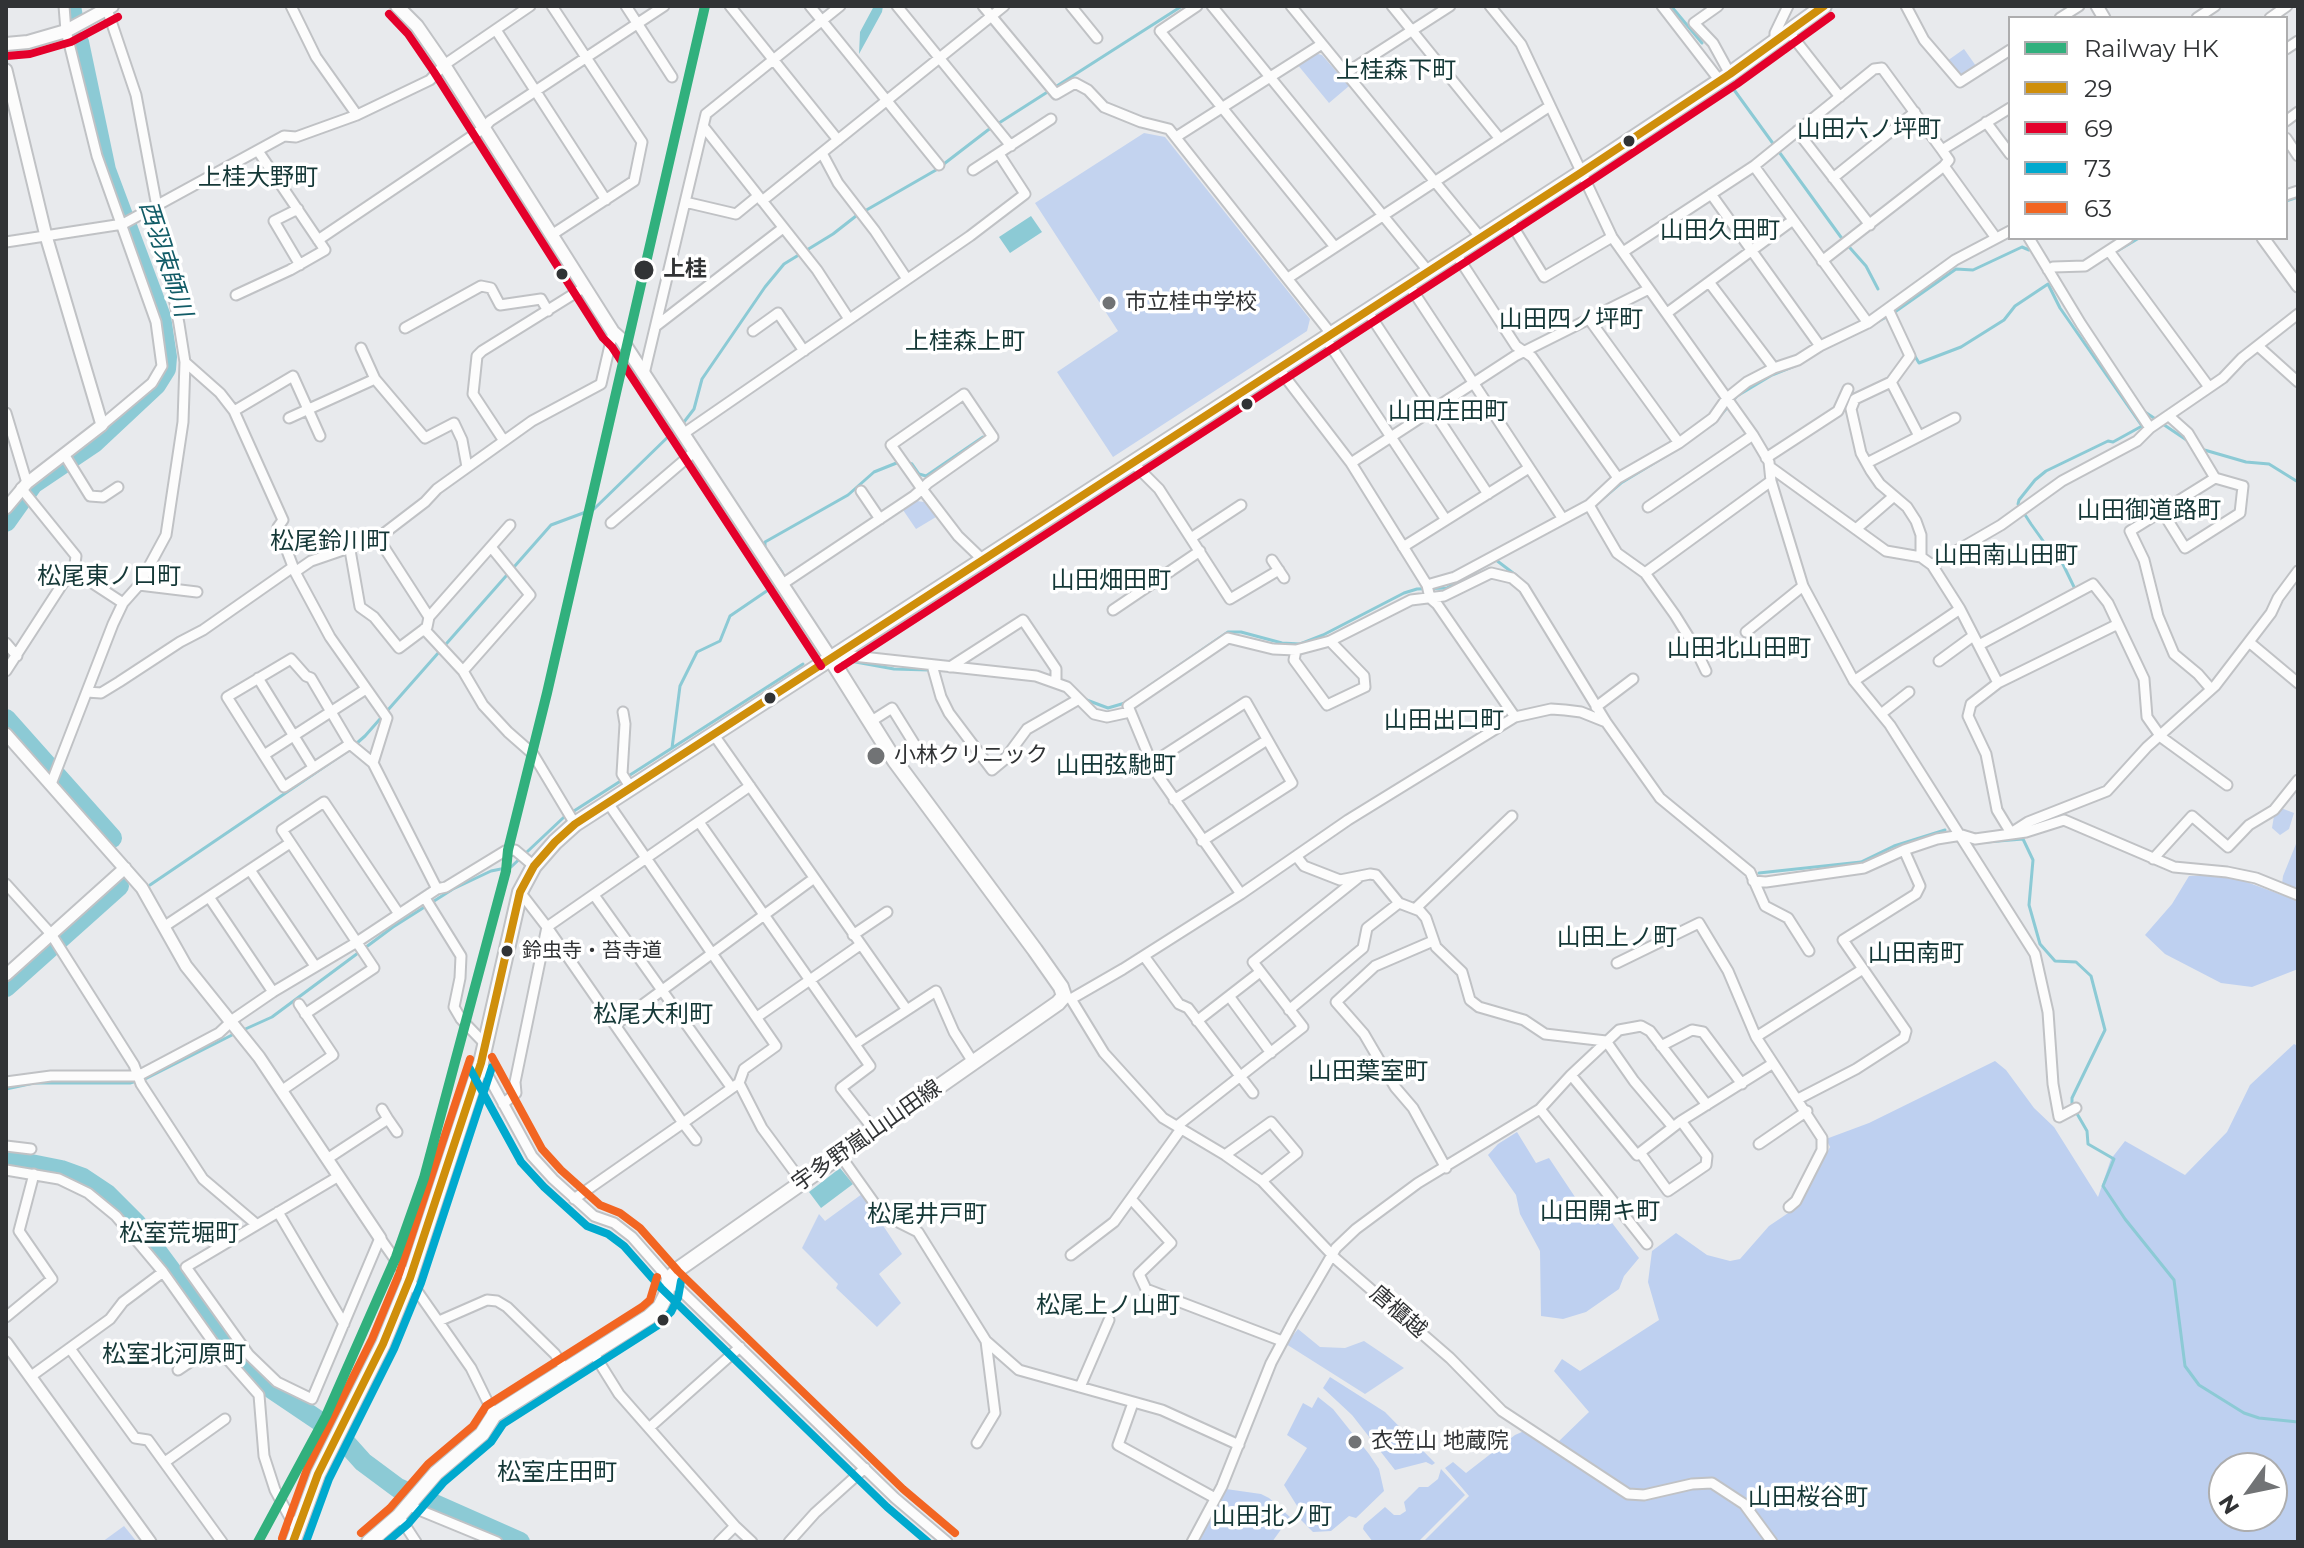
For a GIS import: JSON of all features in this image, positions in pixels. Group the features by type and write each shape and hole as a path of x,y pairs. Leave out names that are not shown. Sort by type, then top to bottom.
{"main road":[{"path":"397,6 417,26 444,65 613,332 621,339 895,761 1068,997"},
{"path":"294,1536 334,1442 383,1344 410,1278 481,1063 520,892 534,866 571,818 608,803 1134,464 1582,172 1725,77 1824,6"},
{"path":"6,44 28,42 66,31 108,7"},
{"name":"宇多野嵐山山田線","path":"369,1542 436,1473 482,1434 494,1415 649,1317 660,1307 669,1279 680,1268 1068,997"}],"street":[{"path":"6,508 152,383 162,366 156,322 125,222 97,156 66,31 64,6"},
{"path":"291,6 316,57 357,115"},
{"path":"6,242 125,222 284,136 296,137 357,115 430,80 444,65 530,6"},
{"path":"552,6 642,142 634,181 553,234"},
{"path":"626,6 672,77"},
{"path":"318,240 664,6"},
{"path":"730,6 838,140"},
{"path":"810,6 939,165"},
{"path":"644,374 706,114 840,6"},
{"path":"897,6 1011,146"},
{"path":"983,6 1056,94 1075,83 1088,90 1104,107 1169,129 1288,278 1446,520"},
{"path":"685,202 736,214 822,153 1004,6"},
{"path":"1071,6 1097,38"},
{"path":"1197,6 1160,31 1335,247"},
{"path":"1212,6 1429,272"},
{"path":"1291,6 1481,238"},
{"path":"1392,6 1500,139"},
{"path":"1346,73 1450,6"},
{"path":"1490,6 1521,44 1612,237 1753,435 1768,463 1803,586 1854,681 1881,714 1962,835 2035,954 2048,1012 2053,1084 2059,1117 2073,1110"},
{"path":"1662,6 1725,77"},
{"path":"1718,6 1694,23 1713,43 1725,77"},
{"path":"1775,42 1775,33 1788,6"},
{"path":"1906,6 1924,40 1960,82 2008,51"},
{"path":"53,777 95,665 123,603 139,585 166,535 183,422 185,362 136,95 108,7"},
{"path":"496,30 606,200"},
{"path":"1789,32 1840,97"},
{"path":"1176,137 1322,44"},
{"path":"1623,252 1754,166 1874,69 1882,68 1949,160 1822,261"},
{"path":"6,70 46,236 102,425"},
{"path":"1288,278 1550,106"},
{"path":"1942,150 2008,109"},
{"path":"1833,178 1915,112"},
{"path":"973,170 1051,119"},
{"path":"1986,122 2008,151"},
{"path":"703,126 817,270 849,319"},
{"path":"1797,131 1870,225"},
{"path":"236,295 325,250 258,151"},
{"path":"822,153 838,183 907,279"},
{"path":"683,434 1025,194 999,154"},
{"path":"1754,166 1868,323"},
{"path":"1944,166 1996,238"},
{"path":"1711,194 1820,346"},
{"path":"298,209 274,221 300,265"},
{"path":"1509,220 1544,277 1612,237"},
{"path":"1667,313 1793,220"},
{"path":"655,327 783,228"},
{"path":"1427,585 1455,577 1589,505 1618,478 1679,443 1713,418 1727,398 1747,382 1798,360 1868,323 1955,260 2008,232"},
{"path":"2030,240 2150,428"},
{"path":"2048,270 2053,267 2085,266 2125,240"},
{"path":"2265,240 2297,282"},
{"path":"2109,251 2209,387"},
{"path":"1456,254 1516,346 1532,357 1618,478"},
{"path":"1709,282 1774,368"},
{"path":"1409,285 1563,519"},
{"path":"405,328 481,286 491,288 500,305 541,299 548,311"},
{"path":"504,441 473,394 477,356 585,287"},
{"path":"1351,463 1524,352 1649,289"},
{"path":"1888,309 1910,356 1891,382 1855,399 1851,409 1861,453 1880,484 1907,507 1916,521 1921,535 1921,557"},
{"path":"1368,312 1488,494"},
{"path":"753,331 778,313 804,351"},
{"path":"1932,565 2001,525 2062,481 2137,441 2298,314"},
{"path":"1589,319 1679,443"},
{"path":"87,692 101,693 311,561 378,538 467,467 532,421 601,384 613,332"},
{"path":"2258,346 2298,382"},
{"path":"361,348 375,379 425,438 454,423 462,440 467,467"},
{"path":"185,362 220,393 234,411 283,520 278,527 294,570 330,637 387,718 373,763"},
{"path":"1279,369 1351,463 1427,585 1430,598 1515,717"},
{"path":"234,411 293,376 320,436"},
{"path":"289,418 375,379"},
{"path":"1891,382 1919,436"},
{"path":"1768,463 1838,411 1848,389"},
{"path":"781,585 880,519 922,489 993,437 964,394 891,445 922,489 958,536 984,561"},
{"path":"6,413 25,490 76,556 74,571 6,671"},
{"path":"2162,511 2185,548 2240,513 2243,486 2215,478 2188,433 2169,416"},
{"path":"1867,463 1955,418"},
{"path":"1648,507 1753,435"},
{"path":"611,523 694,452"},
{"path":"67,458 90,496 103,497 118,487"},
{"path":"1768,463 1886,551 1921,557 1932,565 1960,609 1998,683"},
{"path":"1134,464 1159,489 1230,599 1282,574 1272,560"},
{"path":"1403,547 1529,468"},
{"path":"2211,689 2174,654 2158,616 2144,560 2130,531 2215,478"},
{"path":"1645,573 1771,481"},
{"path":"861,491 880,519"},
{"path":"1856,529 1894,496"},
{"path":"1191,538 1241,505"},
{"path":"1589,505 1617,553 1645,573 1693,644 1706,671"},
{"path":"350,550 360,607 374,617 399,648 424,629 429,617 510,525"},
{"path":"378,538 429,617"},
{"path":"463,671 530,595 491,547"},
{"path":"1113,610 1200,551"},
{"path":"74,571 123,603"},
{"path":"2011,833 2028,822 2107,791 2147,747 2211,689 2249,642 2298,571"},
{"path":"1241,894 1174,800 1152,763 1128,706 1228,638 1273,649 1296,650 1330,641 1411,600 1444,596 1491,573 1512,578 1524,588 1596,707 1660,798 1750,872 1765,906 1788,918 1809,951"},
{"path":"1939,661 2093,584 2108,603 2144,679 2147,717 2161,737 2227,785"},
{"path":"139,585 197,592"},
{"path":"1746,632 1803,586"},
{"path":"1854,681 1960,609"},
{"path":"950,667 1023,620 1056,669 1056,681"},
{"path":"2011,833 1997,810 1986,754 1968,716 1971,704 1998,683 2118,624"},
{"path":"424,629 463,671 483,705 533,754 571,818"},
{"path":"1296,650 1294,660 1327,705 1365,687 1364,676 1330,641"},
{"path":"2249,642 2298,683"},
{"path":"6,643 17,656"},
{"path":"831,659 853,656 984,669 1056,681 1067,687 1094,714 1107,717 1130,712"},
{"path":"350,744 284,787 227,697 291,659 311,678 350,744 373,763 437,889"},
{"path":"932,665 949,713 992,770 1004,760 1027,729 1079,699"},
{"path":"258,678 313,767"},
{"path":"1596,707 1633,679"},
{"path":"264,755 366,689"},
{"path":"1881,714 1909,692"},
{"path":"1152,763 1246,702 1292,783 1202,841"},
{"path":"870,722 892,708 908,732 915,745 895,761"},
{"path":"1068,997 1144,956 1297,857 1348,820 1515,717 1551,709 1581,712 1606,722"},
{"path":"623,712 622,774 631,788"},
{"path":"6,734 53,777 142,888 186,966 281,1091 471,1368 494,1415"},
{"path":"714,735 907,1010"},
{"path":"1174,800 1267,740"},
{"path":"2153,859 2192,816 2228,847 2249,825 2274,810 2298,780"},
{"path":"547,927 750,786"},
{"path":"305,1014 374,968 282,830 324,802 399,914"},
{"path":"574,1199 735,1085 744,1069 776,1046 608,803"},
{"path":"1415,909 1512,816"},
{"path":"1753,881 1766,882 1864,868 1937,839 1962,835 1975,839 2026,832 2064,820 2174,867 2256,878 2298,895"},
{"path":"699,822 870,1066 841,1088 874,1130"},
{"path":"165,926 290,843"},
{"path":"6,1082 51,1076 139,1079 219,1033 273,992 437,889 446,887 505,851 515,850 534,866"},
{"path":"1798,1099 1856,1069 1904,1038 1906,1031 1843,940 1916,894 1920,886 1904,850"},
{"path":"1297,857 1304,866 1323,876 1340,880 1376,875 1399,903 1415,909 1426,918 1436,947 1462,972 1466,992 1479,1007 1524,1020 1545,1034 1606,1041 1634,1081 1707,1156 1706,1165 1668,1191 1641,1154"},
{"path":"6,975 55,940 125,868"},
{"path":"250,870 315,966"},
{"path":"1071,1255 1114,1222 1179,1128 1303,1027 1253,962 1358,878"},
{"path":"615,1025 813,879"},
{"path":"6,884 55,940 203,1179 256,1224"},
{"path":"520,892 696,1140"},
{"path":"594,895 662,991 735,1085 802,1182"},
{"path":"209,897 273,992"},
{"path":"425,898 461,956 454,1007 486,1045"},
{"path":"1289,1010 1363,948 1367,928 1399,903"},
{"path":"853,935 887,912"},
{"path":"1617,963 1699,923 1728,971 1756,1037 1822,1138 1822,1150 1796,1201 1789,1207"},
{"path":"503,1104 516,1093 515,1082 546,944 547,927"},
{"path":"1433,941 1375,966 1336,1002 1364,1034 1395,1087 1413,1108 1446,1168"},
{"path":"757,1017 860,945"},
{"path":"1144,956 1179,1004 1188,1008 1253,1093"},
{"path":"1756,1037 1863,969"},
{"path":"1197,1021 1260,972"},
{"path":"855,1044 936,991 954,1032 973,1062"},
{"path":"1229,996 1271,1053"},
{"name":"唐櫃越","path":"1068,997 1104,1053 1163,1118 1262,1181 1333,1254 1450,1358 1502,1411 1628,1494 1644,1495 1692,1484 1712,1483 1744,1504 1772,1542"},
{"path":"281,1091 333,1055 299,1004"},
{"path":"1192,1542 1239,1445 1282,1341 1336,1248 1374,1214 1418,1183 1540,1109 1619,1030 1641,1026 1650,1031 1707,1105"},
{"path":"1661,1046 1692,1030 1703,1032 1742,1084"},
{"path":"481,1063 532,1156 594,1216 614,1223 632,1237 669,1279 909,1511 947,1542"},
{"path":"1571,1075 1637,1155 1677,1124 1772,1064"},
{"path":"382,1109 397,1132"},
{"path":"1540,1109 1647,1244"},
{"path":"1759,1144 1807,1111"},
{"path":"327,1159 388,1119"},
{"path":"1225,1155 1271,1122 1297,1153 1262,1181"},
{"path":"6,1146 31,1149"},
{"path":"840,1155 882,1214 918,1232 986,1341 1019,1370 1162,1410 1239,1445"},
{"path":"6,1170 59,1179 88,1193 116,1216 163,1272 215,1345 259,1395 264,1456 294,1536"},
{"path":"6,1317 52,1279 19,1231 34,1174"},
{"path":"339,1176 186,1267 249,1355 277,1382 312,1399 380,1238"},
{"path":"1132,1200 1171,1243 1139,1274 1146,1289 1282,1341"},
{"path":"278,1212 344,1324"},
{"path":"30,1377 71,1350 110,1319 123,1302 163,1272"},
{"path":"439,1321 487,1300 497,1301 555,1354 566,1371"},
{"path":"1080,1387 1109,1320"},
{"path":"977,1443 995,1413 986,1341"},
{"path":"6,1343 150,1542"},
{"path":"178,1370 215,1345"},
{"path":"649,1428 740,1347"},
{"path":"71,1350 135,1438 148,1440 222,1542"},
{"path":"594,1354 619,1394 752,1542"},
{"path":"1133,1403 1118,1445 1215,1498"},
{"path":"165,1462 225,1419"},
{"path":"789,1542 815,1513 865,1468"},
{"path":"409,1504 416,1542"},
{"path":"409,1504 497,1542"},
{"path":"719,1542 735,1526"}],"shaded area":[{"path":"874,6 883,6 882,12 859,54 860,32"},
{"path":"1964,49 1976,66 1964,75 1956,73 1947,61"},
{"path":"1314,53 1322,55 1349,86 1329,103 1297,64"},
{"path":"1144,133 1165,137 1310,319 1307,331 1113,457 1057,372 1118,331 1035,203"},
{"path":"1031,216 1042,232 1010,253 999,237"},
{"path":"917,501 924,502 936,517 916,529 903,510"},
{"path":"2281,808 2294,813 2289,829 2280,835 2272,828 2274,816"},
{"path":"2298,839 2298,891 2282,884"},
{"path":"2214,875 2244,881 2298,901 2298,969 2252,987 2221,983 2165,954 2145,935 2172,904 2189,876"},
{"path":"2294,1044 2298,1046 2298,1542 1423,1542 1469,1496 1445,1468 1453,1462 1466,1473 1515,1435 1531,1428 1557,1443 1589,1412 1554,1371 1562,1359 1580,1371 1659,1320 1648,1282 1652,1251 1676,1233 1707,1255 1730,1261 1740,1259 1769,1226 1800,1205 1830,1147 1826,1139 1869,1123 1995,1061 2054,1127 2098,1197 2111,1159 2125,1141 2185,1175 2227,1132 2250,1085"},
{"path":"1517,1132 1536,1163 1549,1158 1581,1206 1596,1202 1639,1258 1624,1276 1619,1289 1586,1312 1563,1319 1541,1316 1540,1251 1520,1214 1516,1195 1488,1155 1498,1144"},
{"path":"840,1168 853,1184 821,1208 809,1192"},
{"path":"862,1194 902,1254 879,1274 901,1303 877,1327 836,1288 838,1284 802,1248 819,1214 825,1221"},
{"path":"1298,1329 1320,1347 1345,1348 1364,1341 1404,1368 1365,1394 1286,1344"},
{"path":"1330,1377 1385,1412 1435,1463 1426,1462 1395,1470 1352,1415 1323,1388"},
{"path":"1318,1397 1333,1409 1369,1454 1379,1469 1384,1491 1356,1518 1349,1516 1331,1531 1313,1532 1296,1515 1299,1509 1284,1485 1307,1448 1287,1435 1303,1403 1312,1408"},
{"path":"1441,1469 1465,1495 1418,1542 1373,1542 1363,1529 1364,1525 1385,1507 1394,1515 1406,1511 1404,1502 1419,1487 1428,1487 1438,1479"},
{"path":"1226,1489 1261,1494 1290,1517 1272,1542 1199,1542"},
{"path":"124,1526 137,1542 102,1542"}],"waterway":[{"name":"西羽束師川","path":"71,6 73,17"},
{"path":"684,422 694,409 702,379 784,264 856,216 936,170 988,130 1182,6"},
{"path":"1671,6 1702,43"},
{"name":"西羽束師川","path":"6,522 33,484 94,443 156,385 166,369 161,317 106,170 79,42"},
{"path":"1732,87 1843,240 1866,266 1878,289"},
{"path":"2288,200 2298,197"},
{"path":"2087,269 2136,240"},
{"path":"1845,339 1892,314 1956,269 1973,270 2022,247 2029,250"},
{"path":"1913,353 1919,363 1961,347 2004,320 2015,306 2048,284 2060,308 2142,426 2046,471 2019,500 2018,504 2046,545 2057,552 2075,589"},
{"path":"1713,424 1737,396 1772,375 1797,365"},
{"path":"2145,412 2188,441"},
{"path":"150,885 349,750 365,736 551,525 594,509 674,431"},
{"path":"906,462 926,476 983,437"},
{"path":"2201,449 2246,462 2269,464 2298,482"},
{"path":"1601,500 1621,483 1674,451"},
{"path":"782,572 765,548 765,542 848,495 874,472 899,462"},
{"path":"1496,560 1517,576"},
{"path":"1148,687 1228,632 1300,644 1404,593 1417,589 1447,588 1487,565"},
{"path":"672,748 680,686 697,652 720,641 730,616 774,586"},
{"path":"850,661 894,669 929,670"},
{"path":"241,1031 272,1017 393,927 453,889 491,871 511,867 563,818 803,664"},
{"path":"1084,699 1108,708 1125,703"},
{"name":"西羽束師川","path":"6,719 112,838"},
{"path":"1759,873 1861,862 1894,846 1945,830"},
{"path":"1974,843 2023,839 2033,860 2029,905 2040,944 2055,961 2076,962 2091,976 2105,1030 2072,1098 2072,1105 2087,1131 2088,1144 2114,1159 2103,1186 2174,1280 2185,1366 2199,1385 2244,1413 2259,1418 2298,1422"},
{"name":"西羽束師川","path":"6,987 119,886"},
{"path":"6,1089 34,1083 130,1083 147,1078 234,1034"},
{"path":"6,1159 61,1170 83,1178 107,1194 136,1223 239,1362 254,1377 337,1433 363,1462 398,1488 520,1542"}],"rail line":[{"name":"HK","path":"258,1542 326,1416 396,1257 424,1178 506,871 508,850 705,6"}],"transit line":[{"name":"29","path":"293,1542 318,1474 383,1344 410,1278 481,1063 520,892 534,866 555,842 575,824 1582,172 1730,74 1824,6"},
{"name":"69","path":"389,14 408,34 434,72 603,338 612,347 821,666"},
{"name":"69","path":"838,669 1589,182 1737,84 1831,16"},
{"name":"69","path":"7,56 30,54 71,42 118,17"},
{"name":"63","path":"492,1057 542,1149 561,1170 600,1205 620,1213 640,1228 678,1271 903,1489 955,1533"},
{"name":"63","path":"282,1538 307,1469 372,1339 399,1274 470,1059"},
{"name":"73","path":"306,1542 329,1479 394,1349 421,1283 492,1067"},
{"name":"73","path":"470,1069 521,1162 544,1187 587,1226 608,1234 624,1246 661,1288 887,1507 928,1542"},
{"name":"63","path":"361,1533 390,1508 428,1464 473,1426 486,1406 642,1307 650,1300 657,1277"},
{"name":"73","path":"387,1542 408,1524 444,1482 491,1442 503,1424 657,1326 671,1312 681,1281"}],"place":[{"name":"上桂","path":"644,270"},
{"name":"市立桂中学校","path":"1109,303"},
{"name":"小林クリニック","path":"876,756"},
{"name":"鈴虫寺・苔寺道","path":"507,951"},
{"name":"衣笠山 地蔵院","path":"1355,1442"}],"district":[{"name":"上桂森下町","path":"1396,71"},
{"name":"山田六ノ坪町","path":"1869,130"},
{"name":"上桂大野町","path":"258,178"},
{"name":"山田久田町","path":"1720,231"},
{"name":"山田四ノ坪町","path":"1571,320"},
{"name":"上桂森上町","path":"965,342"},
{"name":"山田庄田町","path":"1448,412"},
{"name":"山田御道路町","path":"2149,511"},
{"name":"松尾鈴川町","path":"330,542"},
{"name":"山田南山田町","path":"2006,556"},
{"name":"松尾東ノ口町","path":"109,577"},
{"name":"山田畑田町","path":"1111,581"},
{"name":"山田北山田町","path":"1739,649"},
{"name":"山田出口町","path":"1444,721"},
{"name":"山田弦馳町","path":"1116,766"},
{"name":"山田上ノ町","path":"1617,938"},
{"name":"山田南町","path":"1916,954"},
{"name":"松尾大利町","path":"653,1015"},
{"name":"山田葉室町","path":"1368,1072"},
{"name":"山田開キ町","path":"1600,1212"},
{"name":"松尾井戸町","path":"927,1215"},
{"name":"松室荒堀町","path":"179,1234"},
{"name":"松尾上ノ山町","path":"1108,1306"},
{"name":"松室北河原町","path":"174,1355"},
{"name":"松室庄田町","path":"557,1473"},
{"name":"山田桜谷町","path":"1808,1498"},
{"name":"山田北ノ町","path":"1272,1517"}]}
